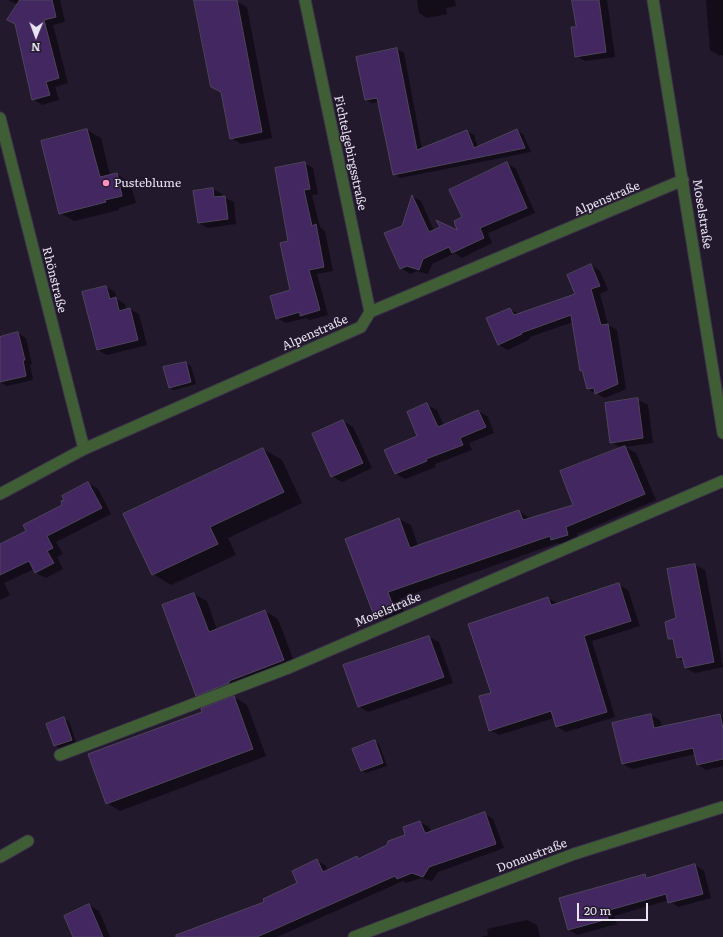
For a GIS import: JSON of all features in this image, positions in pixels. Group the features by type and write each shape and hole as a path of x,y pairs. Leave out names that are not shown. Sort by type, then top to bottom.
{"street":[{"name":"Fichtelgebirgsstraße","path":"305,0 370,312"},
{"name":"Moselstraße","path":"653,0 723,433"},
{"name":"Rhönstraße","path":"0,118 84,449"},
{"name":"Alpenstraße","path":"0,494 84,449 361,326 370,312 683,180"},
{"name":"Moselstraße","path":"60,755 288,668 723,481"},
{"name":"Donaustraße","path":"356,936 574,854 723,807"},
{"path":"0,857 28,841"}],"building":[{"path":"20,0 52,0 56,17 44,20 59,78 46,82 50,95 32,100 15,24 7,20"},
{"path":"194,0 237,0 262,132 230,139 221,92 211,87"},
{"path":"572,0 599,0 606,52 575,57 571,27 576,27"},
{"path":"397,48 417,150 467,130 474,148 517,129 525,148 393,175 377,98 365,100 356,57"},
{"path":"87,129 100,177 117,173 122,196 105,200 106,202 59,214 41,141"},
{"path":"305,162 310,189 304,190 312,226 316,224 324,267 309,270 320,310 300,316 300,312 276,319 270,296 290,290 280,243 288,241 275,168"},
{"path":"507,162 527,208 480,228 484,238 452,253 449,247 423,259 419,270 407,266 400,269 384,233 402,226 412,195 429,232 440,227 436,220 457,230 454,221 462,217 449,190"},
{"path":"213,188 214,197 225,196 228,219 198,223 193,191"},
{"path":"591,264 600,286 591,289 601,325 608,324 618,384 595,394 594,388 587,389 582,370 580,371 571,315 521,333 522,334 498,345 486,318 510,308 514,315 575,294 567,275"},
{"path":"106,286 110,299 116,297 119,311 130,308 138,340 97,350 82,292"},
{"path":"18,332 25,360 23,360 26,376 0,382 0,337"},
{"path":"186,362 191,382 169,388 163,367"},
{"path":"638,398 643,438 610,443 605,403"},
{"path":"427,403 438,427 478,410 486,427 460,438 463,445 426,459 427,461 395,474 384,450 417,436 407,412"},
{"path":"343,420 363,463 331,477 312,434"},
{"path":"625,446 645,494 566,527 568,535 551,540 550,536 388,592 393,606 373,613 345,539 399,518 410,548 519,510 523,520 573,505 560,471"},
{"path":"263,448 284,492 210,527 218,544 152,575 123,514"},
{"path":"88,482 102,508 47,536 53,548 47,551 54,563 35,573 29,561 0,575 0,544 26,531 23,525 62,505 61,501 64,500 62,496"},
{"path":"695,564 714,662 685,668 682,657 677,658 673,639 668,639 665,622 676,618 667,569"},
{"path":"619,583 631,621 584,636 607,712 556,727 551,711 489,731 479,696 491,693 468,624 548,597 551,605"},
{"path":"194,593 209,632 265,610 284,660 229,681 229,683 196,696 162,605"},
{"path":"429,636 444,677 358,707 343,665"},
{"path":"234,696 253,749 106,804 88,754 202,712 201,709"},
{"path":"651,714 654,728 720,714 723,728 723,759 697,765 693,748 622,764 612,723"},
{"path":"64,717 72,740 54,746 46,724"},
{"path":"375,740 383,763 361,771 352,749"},
{"path":"485,812 496,844 429,867 423,877 412,873 397,879 395,876 257,937 176,937 176,935 264,902 263,899 297,883 292,871 317,859 323,872 357,856 358,859 387,845 388,841 405,835 403,827 420,821 425,833"},
{"path":"695,864 703,894 668,903 666,894 606,911 608,919 568,930 559,898 645,874 646,878"},
{"path":"89,904 103,937 73,937 64,916"}],"place":[{"name":"Pusteblume","path":"106,183"}]}
